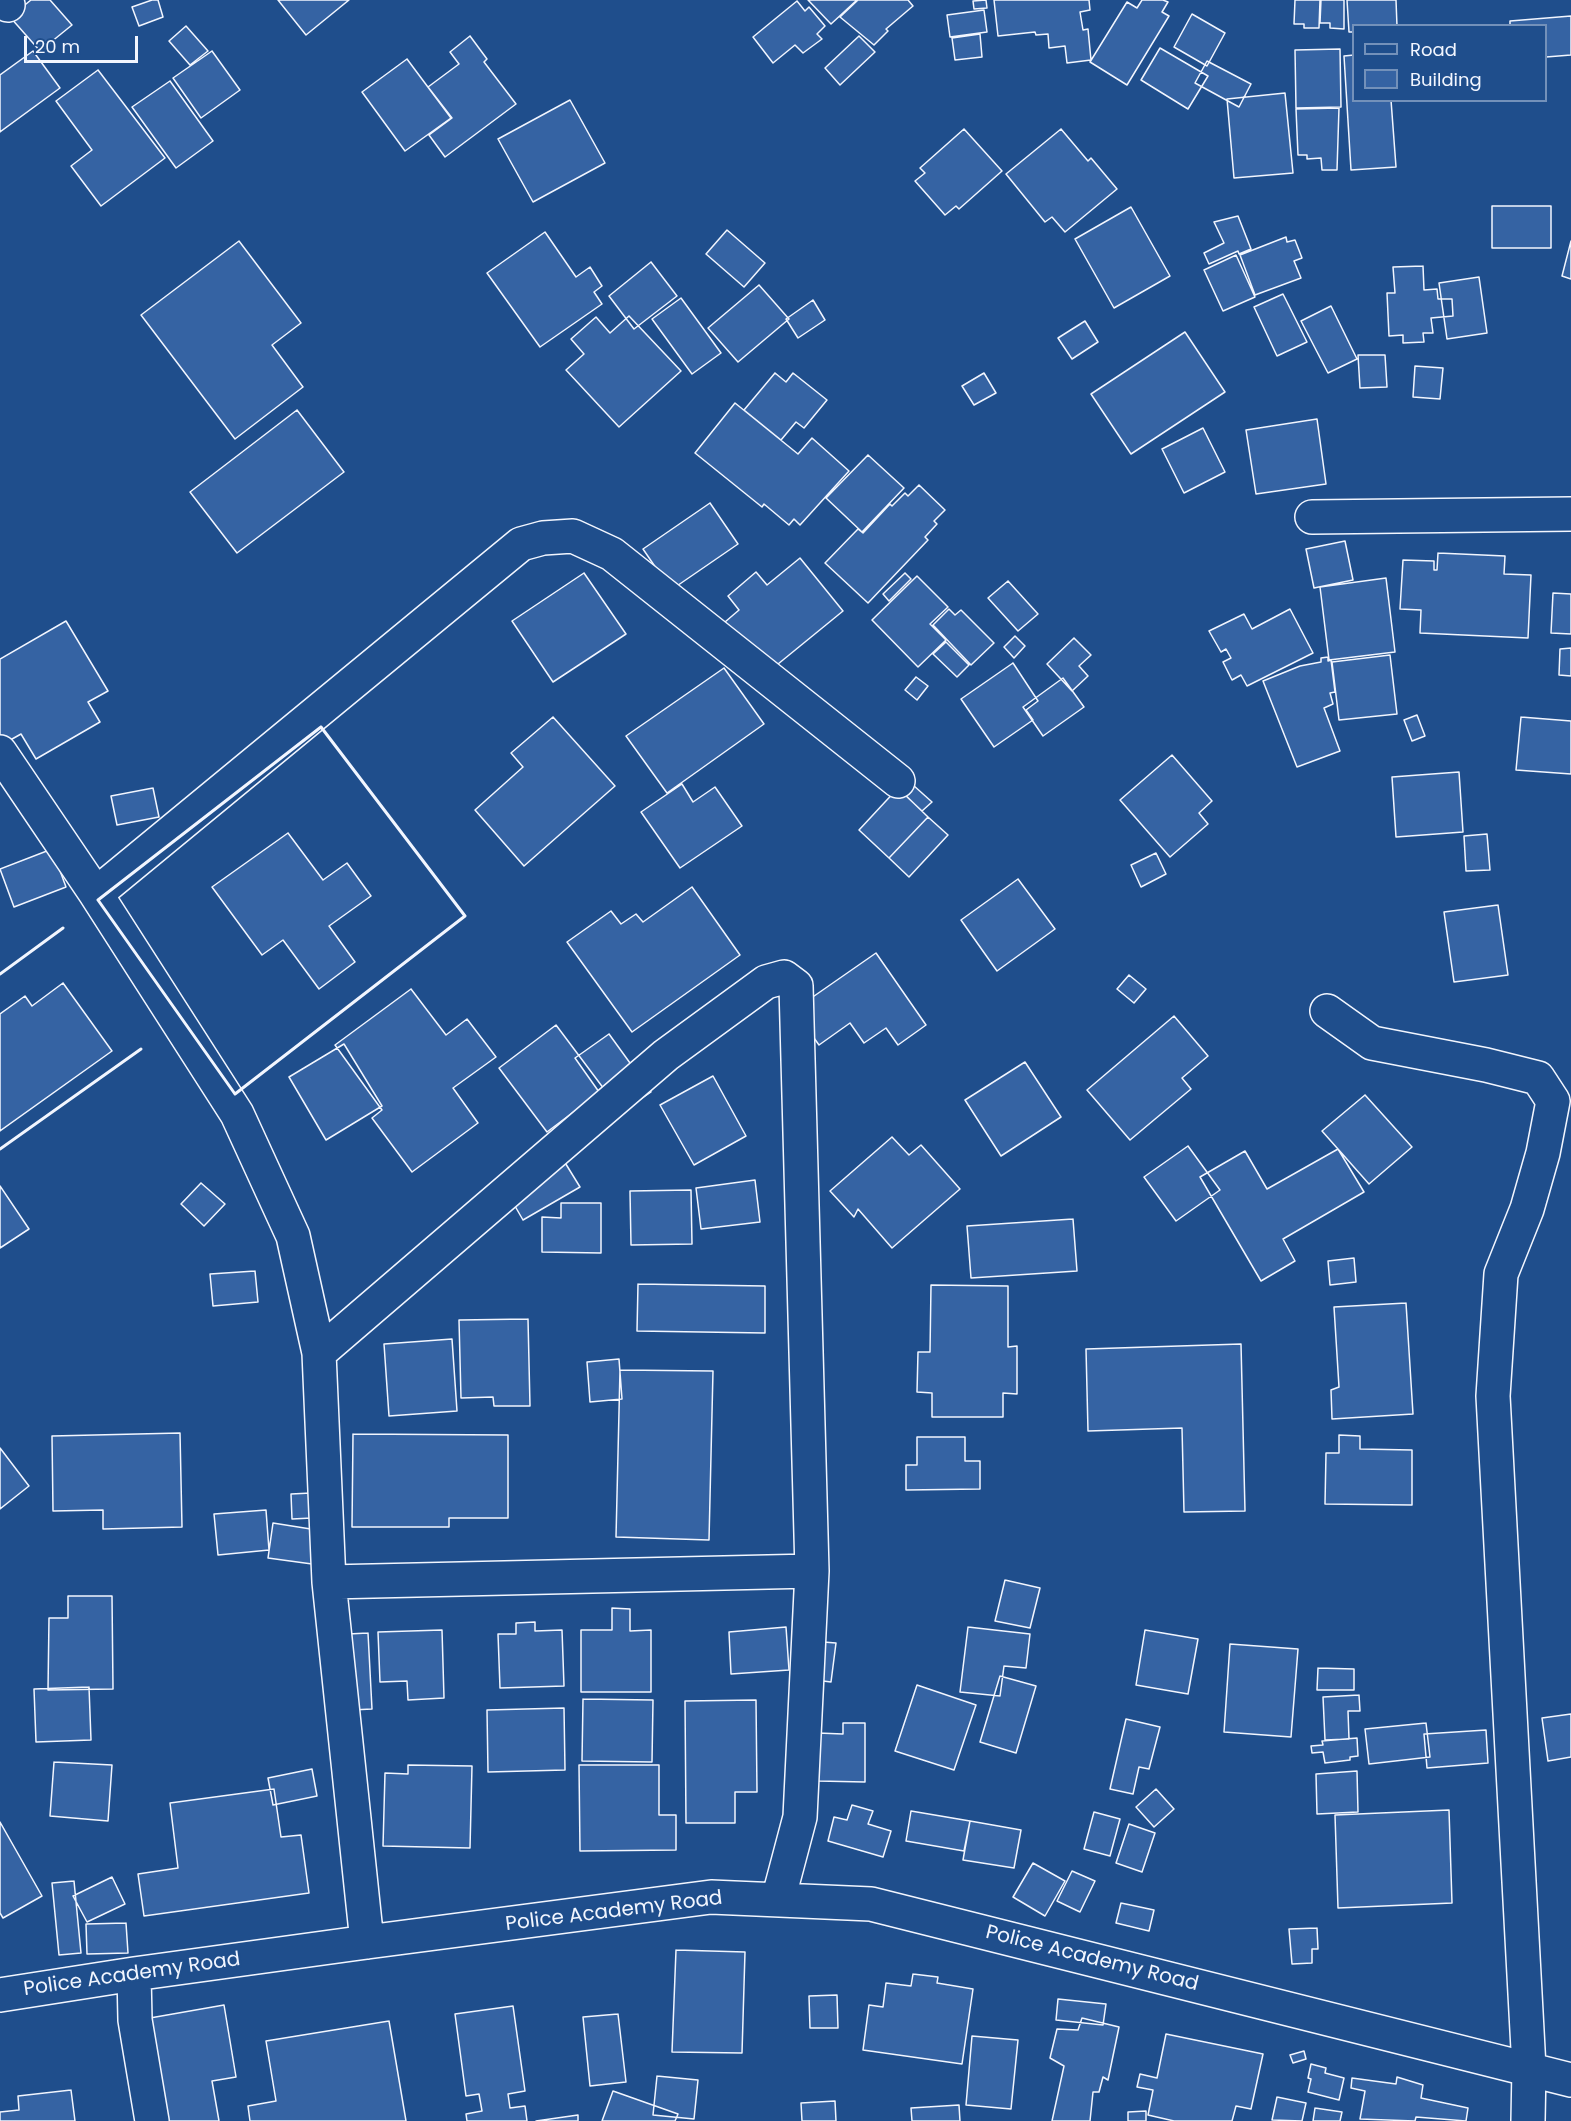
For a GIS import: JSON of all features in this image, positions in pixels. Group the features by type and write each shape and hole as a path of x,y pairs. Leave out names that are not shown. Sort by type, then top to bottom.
{"street":[{"path":"1312,517 1571,514"},
{"path":"96,894 521,544 543,538 573,536 612,554 898,781"},
{"path":"0,752 96,894 237,1114 293,1236 319,1353 329,1582 367,1942"},
{"path":"319,1353 666,1055 766,982 784,977 796,986 812,1571 800,1817 778,1900"},
{"path":"1328,1011 1372,1043 1486,1065 1538,1078 1553,1101 1543,1153 1527,1209 1501,1274 1493,1396 1529,2068 1528,2121"},
{"path":"329,1582 812,1571"},
{"name":"Police Academy Road","path":"0,1995 134,1974 711,1897 871,1904 1571,2080"},
{"path":"134,1974 135,2020 152,2121"}],"building":[{"path":"31,0 50,0 72,25 40,51 10,17"},
{"path":"158,0 163,17 139,26 132,7"},
{"path":"278,0 349,0 306,35"},
{"path":"808,0 857,0 831,24"},
{"path":"858,0 908,0 913,6 886,29 888,31 874,45 840,17"},
{"path":"986,0 987,8 974,9 973,1"},
{"path":"994,0 1089,0 1090,10 1080,12 1083,30 1088,29 1091,60 1067,63 1065,46 1049,48 1048,34 1036,35 1035,32 998,36"},
{"path":"1142,0 1168,2 1162,12 1169,16 1127,85 1090,62 1127,2 1137,8"},
{"path":"1295,0 1320,0 1319,28 1304,28 1304,24 1294,24"},
{"path":"1321,0 1344,0 1344,29 1330,28 1330,23 1320,23"},
{"path":"1347,0 1396,0 1397,24 1352,24 1352,32 1349,32"},
{"path":"797,1 805,11 809,7 825,26 817,34 822,39 803,53 795,45 773,63 753,37"},
{"path":"984,10 987,32 950,37 947,15"},
{"path":"1192,14 1225,33 1207,66 1174,47"},
{"path":"1571,16 1571,55 1547,57 1547,24 1510,24 1510,21"},
{"path":"186,26 208,51 190,65 169,41"},
{"path":"980,34 982,57 955,60 952,38"},
{"path":"470,36 487,59 484,62 516,104 445,157 429,135 452,118 428,87 459,64 450,52"},
{"path":"859,36 875,52 840,85 825,68"},
{"path":"1160,48 1208,76 1188,109 1141,80"},
{"path":"1340,49 1341,107 1296,108 1295,50"},
{"path":"33,51 60,88 0,132 0,75"},
{"path":"212,51 240,90 201,118 173,78"},
{"path":"1352,55 1352,102 1391,102 1396,167 1351,170 1344,56"},
{"path":"407,59 451,118 405,151 362,92"},
{"path":"1207,61 1251,84 1239,107 1195,83"},
{"path":"98,70 165,158 101,206 71,166 92,150 56,101"},
{"path":"170,81 213,141 176,168 132,107"},
{"path":"1285,93 1293,173 1234,178 1227,99"},
{"path":"570,100 605,163 533,202 498,139"},
{"path":"1339,108 1337,170 1322,170 1321,158 1307,159 1307,155 1298,155 1296,109"},
{"path":"964,129 1002,171 959,209 956,206 945,215 915,181 925,173 920,168"},
{"path":"1061,129 1088,161 1091,158 1117,189 1065,232 1052,217 1045,222 1006,174"},
{"path":"1492,206 1551,206 1551,248 1492,248"},
{"path":"1131,207 1170,276 1114,308 1075,239"},
{"path":"1238,216 1251,249 1239,254 1238,251 1209,264 1204,253 1224,243 1214,222"},
{"path":"727,230 765,263 744,287 706,254"},
{"path":"545,232 576,277 590,267 602,286 594,292 602,304 540,347 487,273"},
{"path":"1286,237 1287,242 1295,240 1302,258 1294,261 1301,278 1255,295 1240,255"},
{"path":"239,241 301,323 272,345 303,387 235,439 141,315"},
{"path":"1571,241 1571,279 1562,276"},
{"path":"1236,255 1255,297 1223,311 1204,270"},
{"path":"651,262 677,296 634,329 609,296"},
{"path":"1423,266 1424,290 1437,289 1438,299 1452,299 1453,316 1431,318 1433,333 1423,333 1424,342 1403,343 1403,335 1389,336 1387,293 1395,293 1393,267"},
{"path":"1479,277 1487,333 1447,339 1439,283"},
{"path":"759,285 789,319 738,362 708,328"},
{"path":"1283,294 1307,342 1277,356 1254,307"},
{"path":"681,298 721,353 692,374 652,319"},
{"path":"813,300 825,320 798,338 786,319"},
{"path":"1331,306 1357,359 1328,373 1301,321"},
{"path":"629,316 681,371 619,427 566,370 584,354 571,339 596,317 610,333"},
{"path":"1085,321 1098,342 1072,359 1058,338"},
{"path":"1185,332 1225,392 1131,454 1091,394"},
{"path":"1358,355 1385,355 1387,387 1360,388"},
{"path":"1415,366 1443,368 1440,399 1413,397"},
{"path":"775,373 786,382 793,373 827,400 804,428 796,422 781,440 744,410"},
{"path":"984,373 996,393 974,405 962,386"},
{"path":"735,403 798,454 812,438 849,471 800,525 794,519 789,525 764,504 762,507 695,453"},
{"path":"297,410 344,472 237,553 190,492"},
{"path":"1317,419 1326,484 1256,494 1246,430"},
{"path":"1203,428 1225,472 1184,493 1162,449"},
{"path":"868,455 904,488 862,532 826,498"},
{"path":"919,485 945,510 934,521 937,524 925,537 928,540 868,603 825,563 858,529 863,533 890,504 892,506 905,493 908,496"},
{"path":"710,503 738,544 671,590 643,549"},
{"path":"1345,541 1353,580 1314,588 1306,549"},
{"path":"1438,553 1505,556 1504,574 1531,575 1528,638 1420,633 1421,610 1400,609 1403,560 1434,561 1434,570 1437,570"},
{"path":"800,558 843,611 767,673 725,622 739,610 728,596 756,572 767,585"},
{"path":"584,573 626,634 553,682 512,621"},
{"path":"905,573 911,579 889,601 883,594"},
{"path":"917,576 948,607 930,624 946,640 918,667 872,620"},
{"path":"1386,578 1395,652 1329,660 1320,587"},
{"path":"1008,581 1038,614 1018,631 988,598"},
{"path":"1553,593 1571,594 1571,634 1551,633"},
{"path":"949,609 955,615 961,610 994,643 971,665 933,625"},
{"path":"1290,609 1313,653 1247,686 1241,675 1232,680 1223,662 1231,658 1226,649 1221,652 1209,631 1244,614 1252,629"},
{"path":"66,621 108,691 88,702 100,722 36,759 21,734 5,743 0,735 0,659"},
{"path":"1015,636 1025,646 1014,658 1004,647"},
{"path":"1074,638 1091,655 1079,666 1088,676 1072,691 1047,664"},
{"path":"946,642 969,665 957,677 933,654"},
{"path":"1571,648 1571,676 1559,675 1560,649"},
{"path":"1390,655 1397,714 1339,720 1332,662"},
{"path":"1328,657 1328,661 1331,660 1335,692 1330,693 1333,704 1324,708 1340,751 1297,767 1263,681 1300,666 1321,662 1321,658"},
{"path":"1013,663 1038,701 1026,710 1033,720 994,747 961,699"},
{"path":"724,668 764,724 667,793 626,736"},
{"path":"916,677 928,686 917,700 905,690"},
{"path":"1063,678 1084,707 1043,736 1023,707"},
{"path":"1417,715 1425,736 1412,741 1404,720"},
{"path":"553,717 615,786 524,866 475,810 523,767 511,753"},
{"path":"1521,717 1571,721 1571,774 1516,770"},
{"path":"1172,755 1212,801 1199,813 1208,824 1170,857 1120,800"},
{"path":"1459,772 1463,832 1396,837 1392,777"},
{"path":"682,784 693,802 715,787 742,826 680,868 641,812"},
{"path":"913,785 932,802 922,811 905,795"},
{"path":"153,788 159,817 117,825 111,796"},
{"path":"898,788 928,817 889,858 859,830"},
{"path":"928,817 948,835 909,877 889,858"},
{"path":"288,833 323,880 347,863 371,896 329,926 355,962 319,989 283,940 262,955 212,887"},
{"path":"1487,834 1490,870 1466,871 1464,836"},
{"path":"52,849 66,887 14,907 0,869"},
{"path":"1156,853 1166,874 1141,887 1131,865"},
{"path":"1018,879 1055,929 997,971 961,920"},
{"path":"692,887 740,955 632,1032 567,942 611,911 621,924 636,914 643,922"},
{"path":"1498,905 1508,975 1454,982 1444,912"},
{"path":"876,953 926,1025 898,1045 886,1028 864,1043 850,1023 819,1045 794,1010"},
{"path":"1129,975 1146,989 1134,1003 1117,989"},
{"path":"63,983 112,1051 0,1131 0,1014 25,996 32,1006"},
{"path":"411,989 446,1035 467,1019 496,1057 453,1088 478,1123 412,1172 372,1118 382,1110 335,1045"},
{"path":"1174,1016 1208,1056 1182,1078 1191,1089 1130,1140 1087,1090"},
{"path":"556,1025 604,1089 547,1132 499,1068"},
{"path":"609,1034 651,1092 616,1116 575,1058"},
{"path":"344,1044 382,1106 326,1140 289,1077"},
{"path":"1025,1062 1061,1117 1001,1156 965,1100"},
{"path":"713,1076 746,1136 694,1165 660,1105"},
{"path":"1365,1095 1412,1147 1369,1184 1322,1131"},
{"path":"892,1137 909,1155 921,1145 960,1189 892,1248 858,1209 854,1217 830,1191"},
{"path":"1188,1146 1220,1190 1176,1221 1144,1177"},
{"path":"1338,1149 1364,1192 1283,1239 1295,1261 1261,1281 1200,1177 1245,1151 1267,1189"},
{"path":"564,1161 580,1187 523,1220 508,1194"},
{"path":"755,1180 760,1222 701,1229 696,1188"},
{"path":"201,1183 225,1204 204,1226 181,1204"},
{"path":"0,1186 29,1229 0,1248"},
{"path":"691,1190 692,1244 631,1245 630,1191"},
{"path":"561,1203 601,1203 601,1253 542,1252 542,1217 561,1218"},
{"path":"1073,1219 1077,1271 971,1278 967,1226"},
{"path":"1354,1258 1356,1282 1330,1285 1328,1261"},
{"path":"255,1271 258,1302 213,1306 210,1274"},
{"path":"638,1284 765,1286 765,1333 637,1331"},
{"path":"931,1285 1008,1286 1008,1347 1017,1346 1017,1394 1003,1393 1003,1417 932,1417 932,1393 917,1392 918,1352 930,1352"},
{"path":"1406,1303 1413,1414 1332,1419 1331,1390 1339,1387 1334,1307"},
{"path":"528,1319 530,1406 494,1406 493,1397 461,1398 459,1320"},
{"path":"452,1339 457,1411 389,1416 384,1344"},
{"path":"1241,1344 1245,1511 1184,1512 1182,1428 1088,1431 1086,1349"},
{"path":"619,1359 622,1399 590,1402 587,1362"},
{"path":"620,1370 713,1371 709,1540 616,1537"},
{"path":"180,1433 182,1527 103,1529 103,1510 53,1511 52,1436"},
{"path":"353,1434 508,1435 508,1518 449,1518 449,1527 352,1527"},
{"path":"1339,1435 1360,1436 1360,1449 1412,1450 1412,1505 1325,1504 1326,1453 1339,1453"},
{"path":"917,1437 965,1437 965,1461 980,1461 980,1489 906,1490 906,1465 917,1465"},
{"path":"0,1448 29,1486 0,1509"},
{"path":"311,1493 312,1518 292,1519 291,1494"},
{"path":"266,1510 269,1550 218,1555 214,1514"},
{"path":"273,1523 317,1530 312,1564 268,1558"},
{"path":"1005,1580 1040,1588 1030,1628 995,1621"},
{"path":"68,1596 112,1596 113,1689 48,1690 49,1618 68,1618"},
{"path":"612,1608 630,1609 630,1631 651,1630 651,1692 581,1692 581,1630 612,1630"},
{"path":"535,1622 535,1631 562,1630 564,1686 500,1688 498,1634 516,1634 516,1623"},
{"path":"786,1627 789,1670 731,1674 729,1632"},
{"path":"968,1627 1030,1634 1026,1668 1004,1666 1000,1696 960,1692"},
{"path":"442,1630 444,1698 408,1700 407,1681 380,1682 378,1632"},
{"path":"1145,1630 1198,1639 1188,1694 1136,1685"},
{"path":"368,1633 372,1709 332,1711 328,1635"},
{"path":"811,1641 836,1643 831,1682 807,1679"},
{"path":"1230,1644 1298,1649 1291,1737 1224,1732"},
{"path":"1318,1668 1354,1669 1354,1690 1317,1690"},
{"path":"1000,1676 1036,1686 1016,1753 980,1742"},
{"path":"917,1685 976,1705 954,1770 895,1751"},
{"path":"89,1687 91,1740 36,1742 34,1689"},
{"path":"1359,1695 1360,1711 1348,1711 1349,1739 1325,1740 1323,1697"},
{"path":"583,1699 653,1700 652,1762 582,1761"},
{"path":"756,1700 757,1792 735,1792 735,1823 686,1823 685,1701"},
{"path":"564,1708 565,1770 488,1772 487,1710"},
{"path":"1571,1714 1571,1757 1548,1761 1542,1718"},
{"path":"1126,1719 1160,1727 1149,1769 1139,1767 1133,1794 1110,1789"},
{"path":"843,1723 865,1723 865,1782 818,1781 818,1733 843,1734"},
{"path":"1426,1723 1430,1757 1369,1764 1365,1729"},
{"path":"1486,1730 1488,1763 1427,1768 1424,1734"},
{"path":"1357,1738 1358,1756 1350,1757 1350,1760 1325,1763 1323,1752 1312,1753 1311,1746 1323,1745 1322,1741"},
{"path":"54,1762 112,1765 108,1821 50,1816"},
{"path":"408,1765 472,1766 470,1848 383,1846 385,1773 408,1774"},
{"path":"579,1765 659,1765 659,1815 676,1815 676,1850 580,1851"},
{"path":"312,1769 317,1796 273,1805 268,1778"},
{"path":"1357,1771 1358,1812 1317,1814 1316,1774"},
{"path":"274,1789 281,1837 301,1835 309,1893 144,1916 138,1874 178,1868 170,1803"},
{"path":"1156,1789 1174,1809 1154,1827 1136,1807"},
{"path":"852,1805 873,1811 868,1824 891,1831 883,1857 828,1841 834,1817 847,1820"},
{"path":"1449,1810 1452,1903 1338,1908 1335,1815"},
{"path":"911,1811 970,1821 964,1851 906,1841"},
{"path":"1094,1812 1120,1819 1110,1856 1084,1849"},
{"path":"970,1821 1021,1830 1014,1868 963,1860"},
{"path":"0,1822 42,1896 3,1918 0,1913"},
{"path":"1129,1824 1155,1833 1142,1872 1116,1863"},
{"path":"1033,1863 1065,1881 1045,1916 1013,1897"},
{"path":"1072,1871 1095,1881 1080,1912 1057,1901"},
{"path":"112,1877 125,1904 87,1922 73,1896"},
{"path":"74,1881 81,1953 59,1955 52,1883"},
{"path":"1121,1903 1154,1910 1149,1931 1116,1923"},
{"path":"126,1923 128,1953 87,1954 86,1924"},
{"path":"1317,1928 1318,1949 1312,1949 1312,1963 1292,1964 1289,1929"},
{"path":"676,1950 745,1952 742,2053 672,2052"},
{"path":"913,1974 938,1977 937,1983 973,1989 962,2064 863,2050 869,2005 883,2007 886,1983 911,1986"},
{"path":"837,1995 838,2028 810,2028 809,1996"},
{"path":"1058,1999 1106,2004 1103,2025 1056,2020"},
{"path":"224,2005 236,2077 212,2081 219,2121 168,2121 150,2018"},
{"path":"513,2006 525,2091 508,2094 510,2108 525,2106 527,2121 467,2121 466,2114 482,2111 479,2094 466,2096 455,2014"},
{"path":"618,2014 626,2082 590,2086 583,2017"},
{"path":"1082,2018 1119,2027 1108,2080 1103,2077 1099,2092 1093,2092 1090,2121 1052,2121 1064,2066 1050,2058 1057,2029 1078,2030"},
{"path":"389,2021 406,2121 250,2121 248,2106 276,2101 266,2041"},
{"path":"1166,2034 1263,2054 1251,2109 1236,2106 1232,2121 1174,2121 1148,2115 1153,2090 1137,2087 1140,2074 1157,2078"},
{"path":"972,2036 1018,2040 1011,2109 966,2105"},
{"path":"1304,2051 1306,2059 1293,2063 1290,2055"},
{"path":"1311,2064 1326,2068 1325,2073 1344,2078 1339,2100 1308,2092"},
{"path":"657,2076 698,2080 694,2119 653,2115"},
{"path":"1397,2077 1423,2085 1421,2098 1468,2108 1466,2121 1416,2117 1415,2121 1360,2119 1365,2091 1351,2088 1352,2078 1396,2084"},
{"path":"71,2090 75,2121 0,2121 0,2112 19,2110 18,2096"},
{"path":"613,2091 678,2114 675,2121 602,2121"},
{"path":"1277,2097 1306,2103 1302,2121 1272,2120"},
{"path":"835,2101 836,2121 802,2121 801,2103"},
{"path":"959,2105 960,2121 912,2121 911,2108"},
{"path":"1315,2108 1342,2112 1340,2121 1313,2121"},
{"path":"1146,2111 1146,2121 1128,2121 1128,2112"},
{"path":"578,2115 578,2121 536,2121"}],"wall":[{"path":"321,727 465,916 235,1094 98,900 321,727"},
{"path":"0,974 63,928"},
{"path":"0,1149 141,1049"}]}
